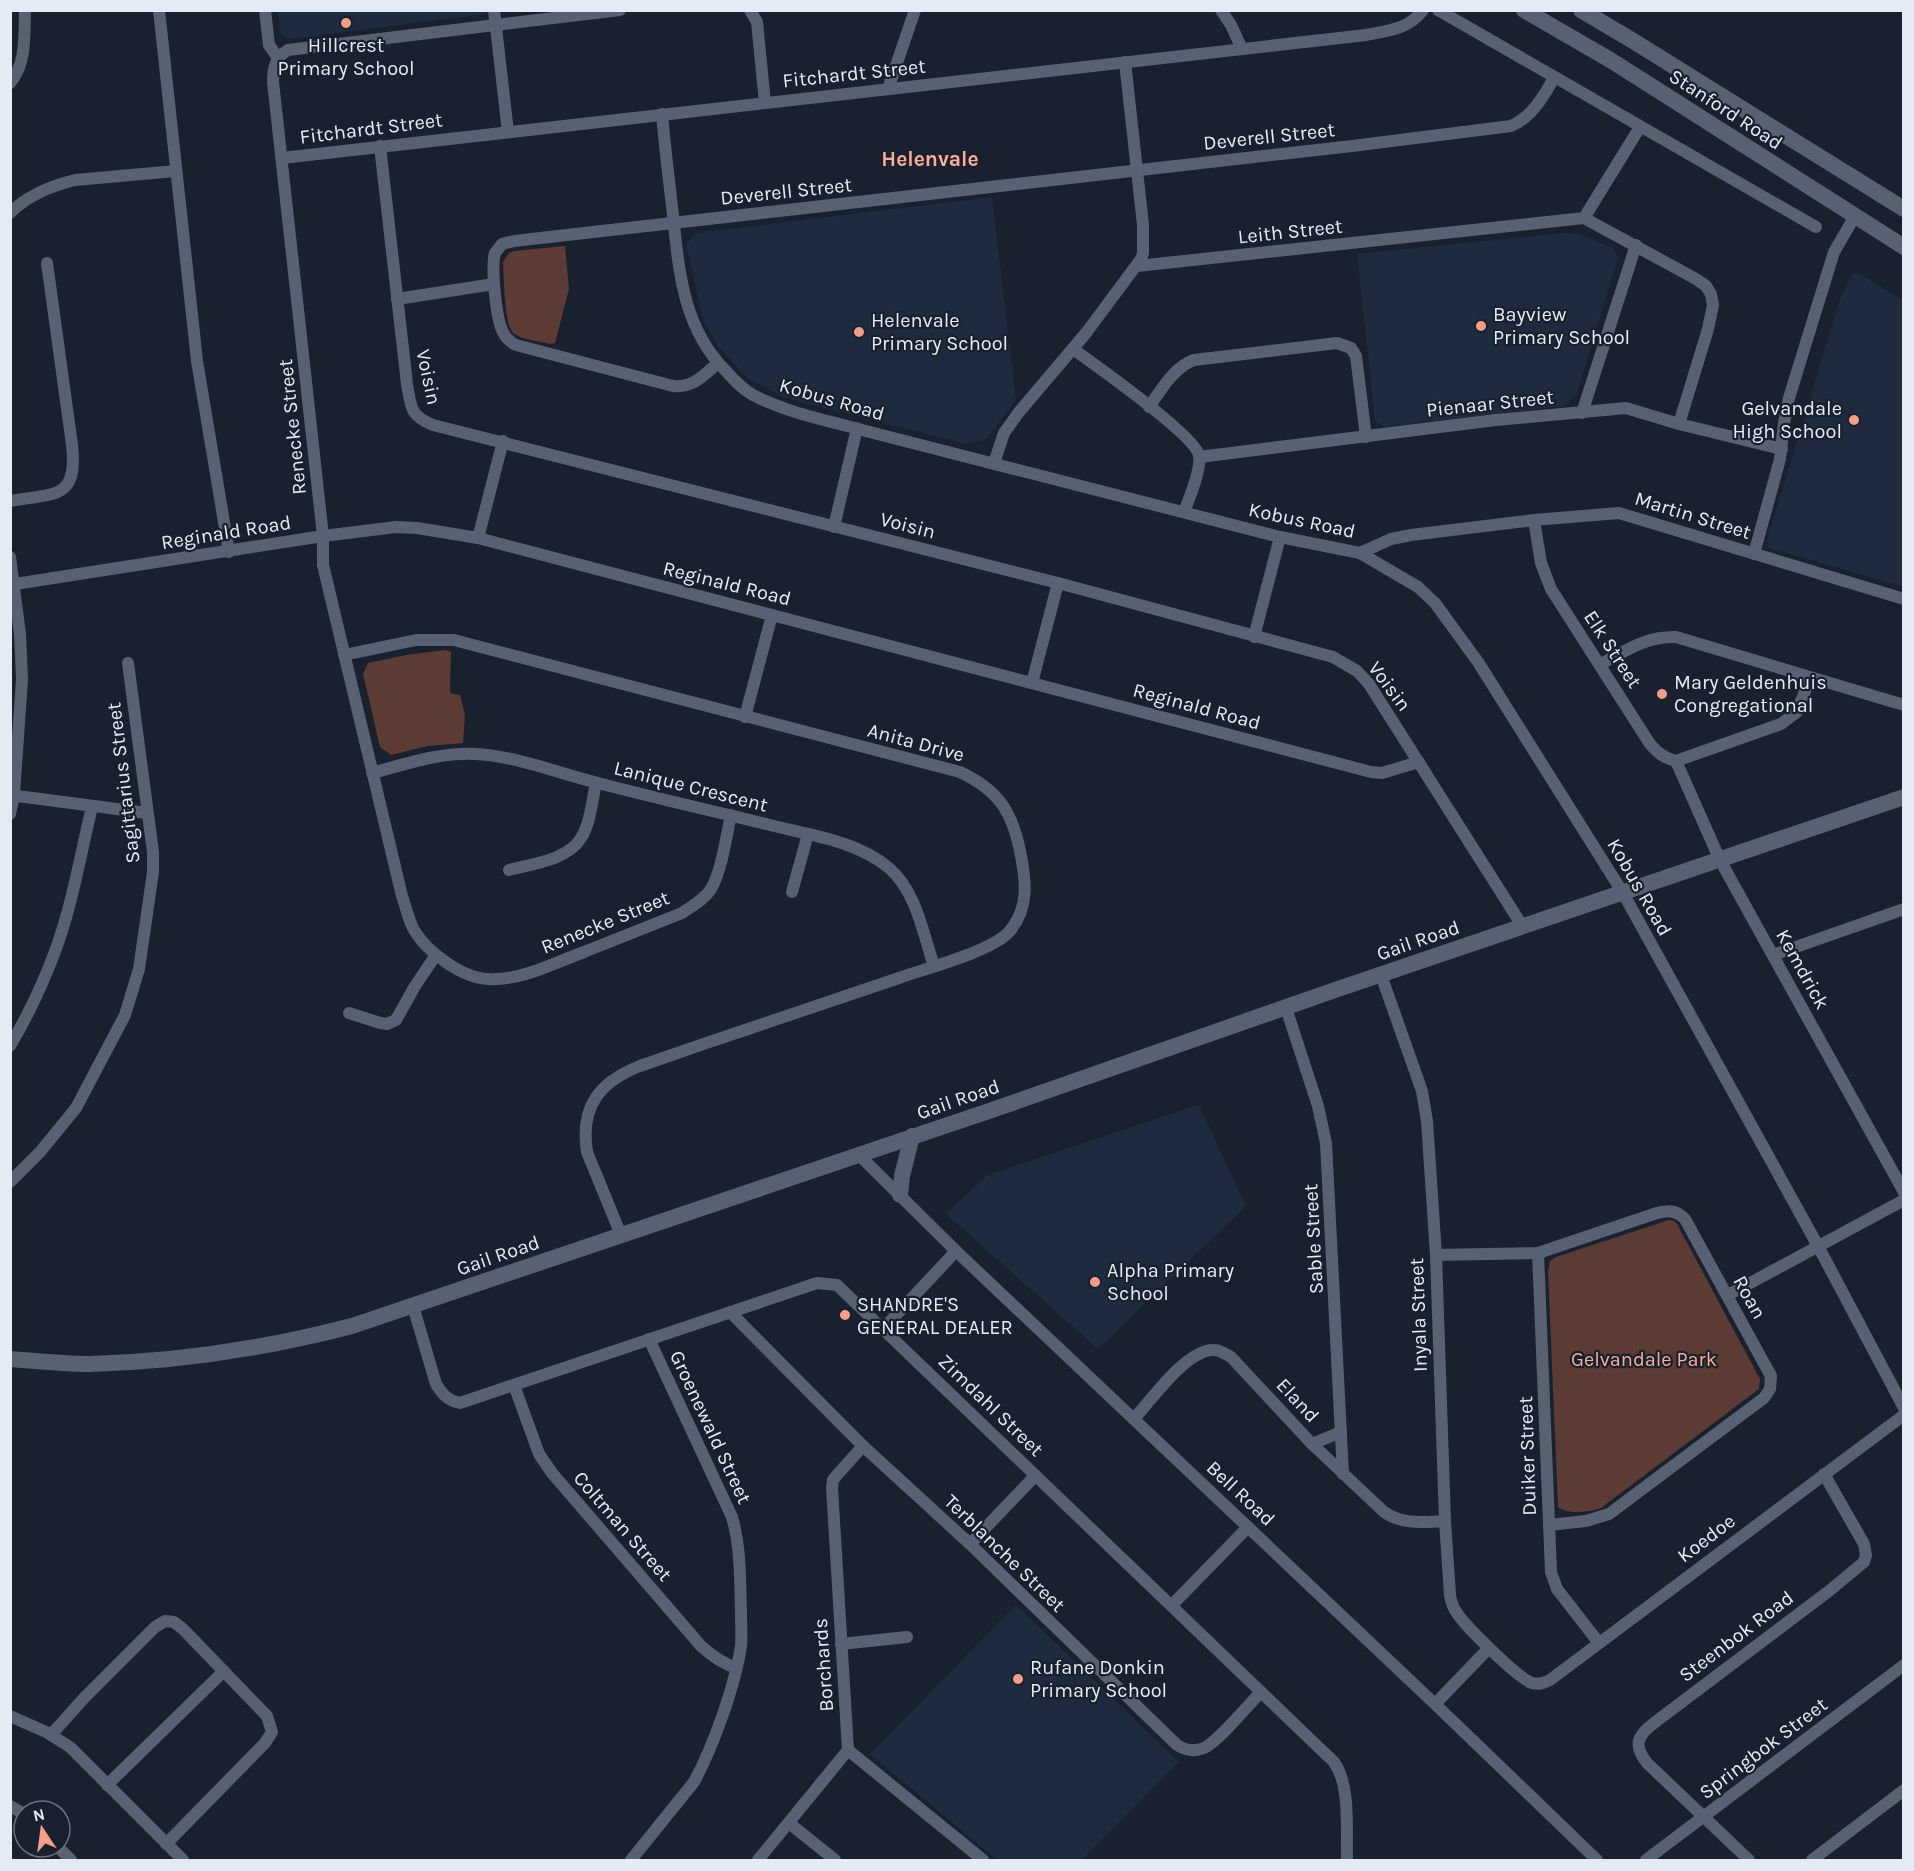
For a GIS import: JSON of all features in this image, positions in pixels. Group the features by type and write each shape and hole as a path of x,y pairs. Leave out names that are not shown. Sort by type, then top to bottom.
{"street":[{"path":"10,83 16,76 22,59 24,10"},
{"path":"159,10 197,361 229,552"},
{"name":"Renecke Street","path":"265,10 269,45 283,54 274,68 273,82 323,536 323,565 402,896 411,923 422,942 436,955 459,970 486,979 511,978 682,913 698,902 710,889 717,873 732,815"},
{"path":"494,10 508,132"},
{"path":"283,54 620,10"},
{"path":"750,10 757,22 765,103"},
{"path":"888,89 915,10"},
{"path":"1221,10 1242,49"},
{"name":"Fitchardt Street","path":"282,158 1366,35 1398,29 1423,10"},
{"path":"1438,10 1816,226"},
{"name":"Stanford Road","path":"1524,10 1612,61 1904,248"},
{"name":"Stanford Road","path":"1581,10 1904,209"},
{"path":"994,463 997,450 1009,426 1073,349 1137,266 1143,253 1143,225 1125,62"},
{"name":"Deverell Street","path":"718,363 693,383 685,387 673,386 516,345 508,340 501,327 494,284 495,253 507,242 1511,126 1530,114 1554,78"},
{"name":"Kobus Road","path":"662,114 673,223 686,308 694,328 718,363 740,386 773,404 857,428 1280,537 1360,553 1418,588 1446,617 1478,662 1623,893 1904,1407"},
{"path":"1640,127 1584,218 1706,286 1713,300 1708,329 1679,424"},
{"name":"Voisin","path":"380,146 407,384 412,411 418,418 433,424 1058,583 1333,657 1357,671 1369,684 1523,927"},
{"path":"10,213 21,202 42,190 59,184 75,180 176,171"},
{"path":"1754,554 1782,449 1789,398 1833,252 1855,216"},
{"name":"Leith Street","path":"1137,266 1584,218"},
{"path":"1582,413 1636,245"},
{"path":"10,501 61,492 72,478 74,464 72,445 48,263"},
{"path":"397,299 494,284"},
{"path":"1149,407 1177,371 1194,360 1338,343 1351,348 1356,356 1366,437"},
{"path":"1073,349 1149,407 1194,446 1199,456 1184,513"},
{"name":"Pienaar Street","path":"1199,456 1496,420 1626,408 1679,424 1782,449"},
{"path":"834,527 857,428"},
{"path":"478,538 503,441"},
{"name":"Martin Street","path":"1360,553 1400,537 1534,520 1619,513 1904,599"},
{"name":"Elk Street","path":"1534,520 1541,563 1547,579 1650,744 1659,754 1676,761"},
{"name":"Reginald Road","path":"15,584 323,536 396,527 417,528 478,538 1371,772 1382,773 1419,762"},
{"path":"1254,637 1280,537"},
{"path":"10,558 20,634 22,679 10,814"},
{"path":"1032,683 1058,583"},
{"path":"745,717 772,615"},
{"path":"1601,664 1640,642 1663,636 1676,637 1904,705"},
{"name":"Anita Drive","path":"345,655 416,640 454,640 960,772 978,781 1003,804 1016,830 1026,894 1024,906 1017,920 998,942 640,1066 622,1073 597,1094 589,1108 585,1138 587,1152 621,1235"},
{"name":"Sagittarius Street","path":"10,1182 40,1152 76,1108 125,1015 139,969 153,872 153,852 128,663"},
{"path":"1676,761 1781,724 1797,712 1810,678"},
{"name":"Lanique Crescent","path":"372,773 444,756 472,754 496,756 834,841 872,856 890,868 908,892 934,966"},
{"name":"Kemdrick","path":"1676,761 1720,860 1904,1192"},
{"path":"509,870 545,861 575,846 582,837 588,821 596,783"},
{"path":"12,795 147,813"},
{"name":"Gail Road","path":"10,1359 86,1364 222,1352 308,1337 413,1306 1904,797"},
{"path":"10,1046 26,1018 54,953 69,906 92,807"},
{"path":"792,892 808,834"},
{"path":"1773,956 1904,909"},
{"path":"349,1013 380,1023 387,1024 396,1020 436,955"},
{"name":"Inyala Street","path":"1381,975 1425,1105 1429,1140 1436,1255 1445,1521 1451,1601 1461,1618 1489,1648 1529,1682"},
{"name":"Sable Street","path":"1286,1008 1318,1106 1326,1143 1343,1474"},
{"path":"900,1196 902,1176 912,1136"},
{"name":"Bell Road","path":"858,1154 956,1251 1597,1860"},
{"path":"1728,1295 1904,1200"},
{"name":"Roan","path":"1436,1255 1538,1253 1657,1213 1670,1211 1685,1219 1771,1376 1770,1389 1764,1398 1609,1514 1586,1521 1549,1525"},
{"path":"884,1328 956,1251"},
{"name":"Duiker Street","path":"1538,1253 1551,1572 1557,1589 1599,1643"},
{"name":"Zimdahl Street","path":"413,1306 436,1384 449,1401 460,1402 472,1400 817,1283 837,1285 1334,1762 1339,1769 1345,1790 1347,1860"},
{"name":"Terblanche Street","path":"730,1312 863,1446 970,1544 1177,1745 1184,1749 1204,1748 1261,1692"},
{"name":"Groenewald Street","path":"631,1860 694,1782 710,1748 736,1668 741,1645 740,1583 734,1524 724,1497 649,1340"},
{"name":"Eland","path":"1134,1419 1183,1364 1196,1354 1215,1350 1231,1357 1312,1444 1391,1517 1409,1522 1445,1521"},
{"name":"Coltman Street","path":"514,1384 539,1454 552,1473 701,1646 723,1664 736,1668"},
{"name":"Koedoe","path":"1529,1682 1539,1684 1547,1682 1904,1415"},
{"path":"1312,1444 1341,1432"},
{"name":"Borchards","path":"848,1750 832,1488 837,1474 863,1446"},
{"name":"Steenbok Road","path":"1704,1817 1647,1763 1640,1750 1640,1736 1864,1562 1866,1555 1864,1544 1824,1474"},
{"path":"970,1544 1035,1476"},
{"path":"1172,1605 1248,1527"},
{"path":"51,1735 84,1698 155,1627 165,1620 174,1622 183,1629 267,1716 272,1731 265,1743 166,1844"},
{"path":"841,1644 907,1637"},
{"path":"1435,1704 1489,1648"},
{"name":"Springbok Street","path":"1646,1860 1904,1665"},
{"path":"107,1785 224,1671"},
{"path":"10,1716 70,1746 183,1860"},
{"path":"758,1860 848,1750 983,1860"},
{"path":"1812,1860 1904,1790"},
{"path":"1704,1817 1749,1860"},
{"path":"789,1823 835,1860"}],"shaded area":[{"name":"Hillcrest Primary School","path":"485,10 486,14 289,39 280,33 278,11"},
{"name":"Helenvale Primary School","path":"992,197 1016,400 987,439 966,444 785,398 747,378 717,345 703,320 686,244 696,233"},
{"name":"Bayview Primary School","path":"1564,233 1579,234 1613,248 1618,258 1577,393 1565,406 1383,427 1375,421 1357,254"},
{"name":"Gelvandale High School","path":"1858,273 1903,300 1903,587 1769,548 1767,540 1841,296 1853,274"},
{"name":"Alpha Primary School","path":"1199,1105 1246,1206 1098,1349 946,1214 986,1176"},
{"name":"Rufane Donkin Primary School","path":"1016,1605 1179,1762 1082,1860 997,1860 870,1754"}],"green space":[{"path":"565,246 569,289 555,343 550,344 516,335 510,328 508,320 503,262 509,253 514,251"},
{"path":"446,650 451,652 450,693 460,695 465,715 463,743 428,746 391,755 380,747 363,674 368,663"},
{"name":"Gelvandale Park","path":"1669,1220 1677,1224 1760,1379 1759,1389 1601,1508 1579,1512 1562,1510 1558,1507 1548,1271 1550,1261 1556,1257"}],"place":[{"name":"Hillcrest Primary School","path":"346,23"},
{"name":"Bayview Primary School","path":"1481,326"},
{"name":"Helenvale Primary School","path":"859,332"},
{"name":"Gelvandale High School","path":"1854,420"},
{"name":"Mary Geldenhuis Congregational","path":"1662,694"},
{"name":"Alpha Primary School","path":"1095,1282"},
{"name":"SHANDRE'S GENERAL DEALER","path":"845,1315"},
{"name":"Rufane Donkin Primary School","path":"1018,1679"}],"district":[{"name":"Helenvale","path":"930,159"}]}
